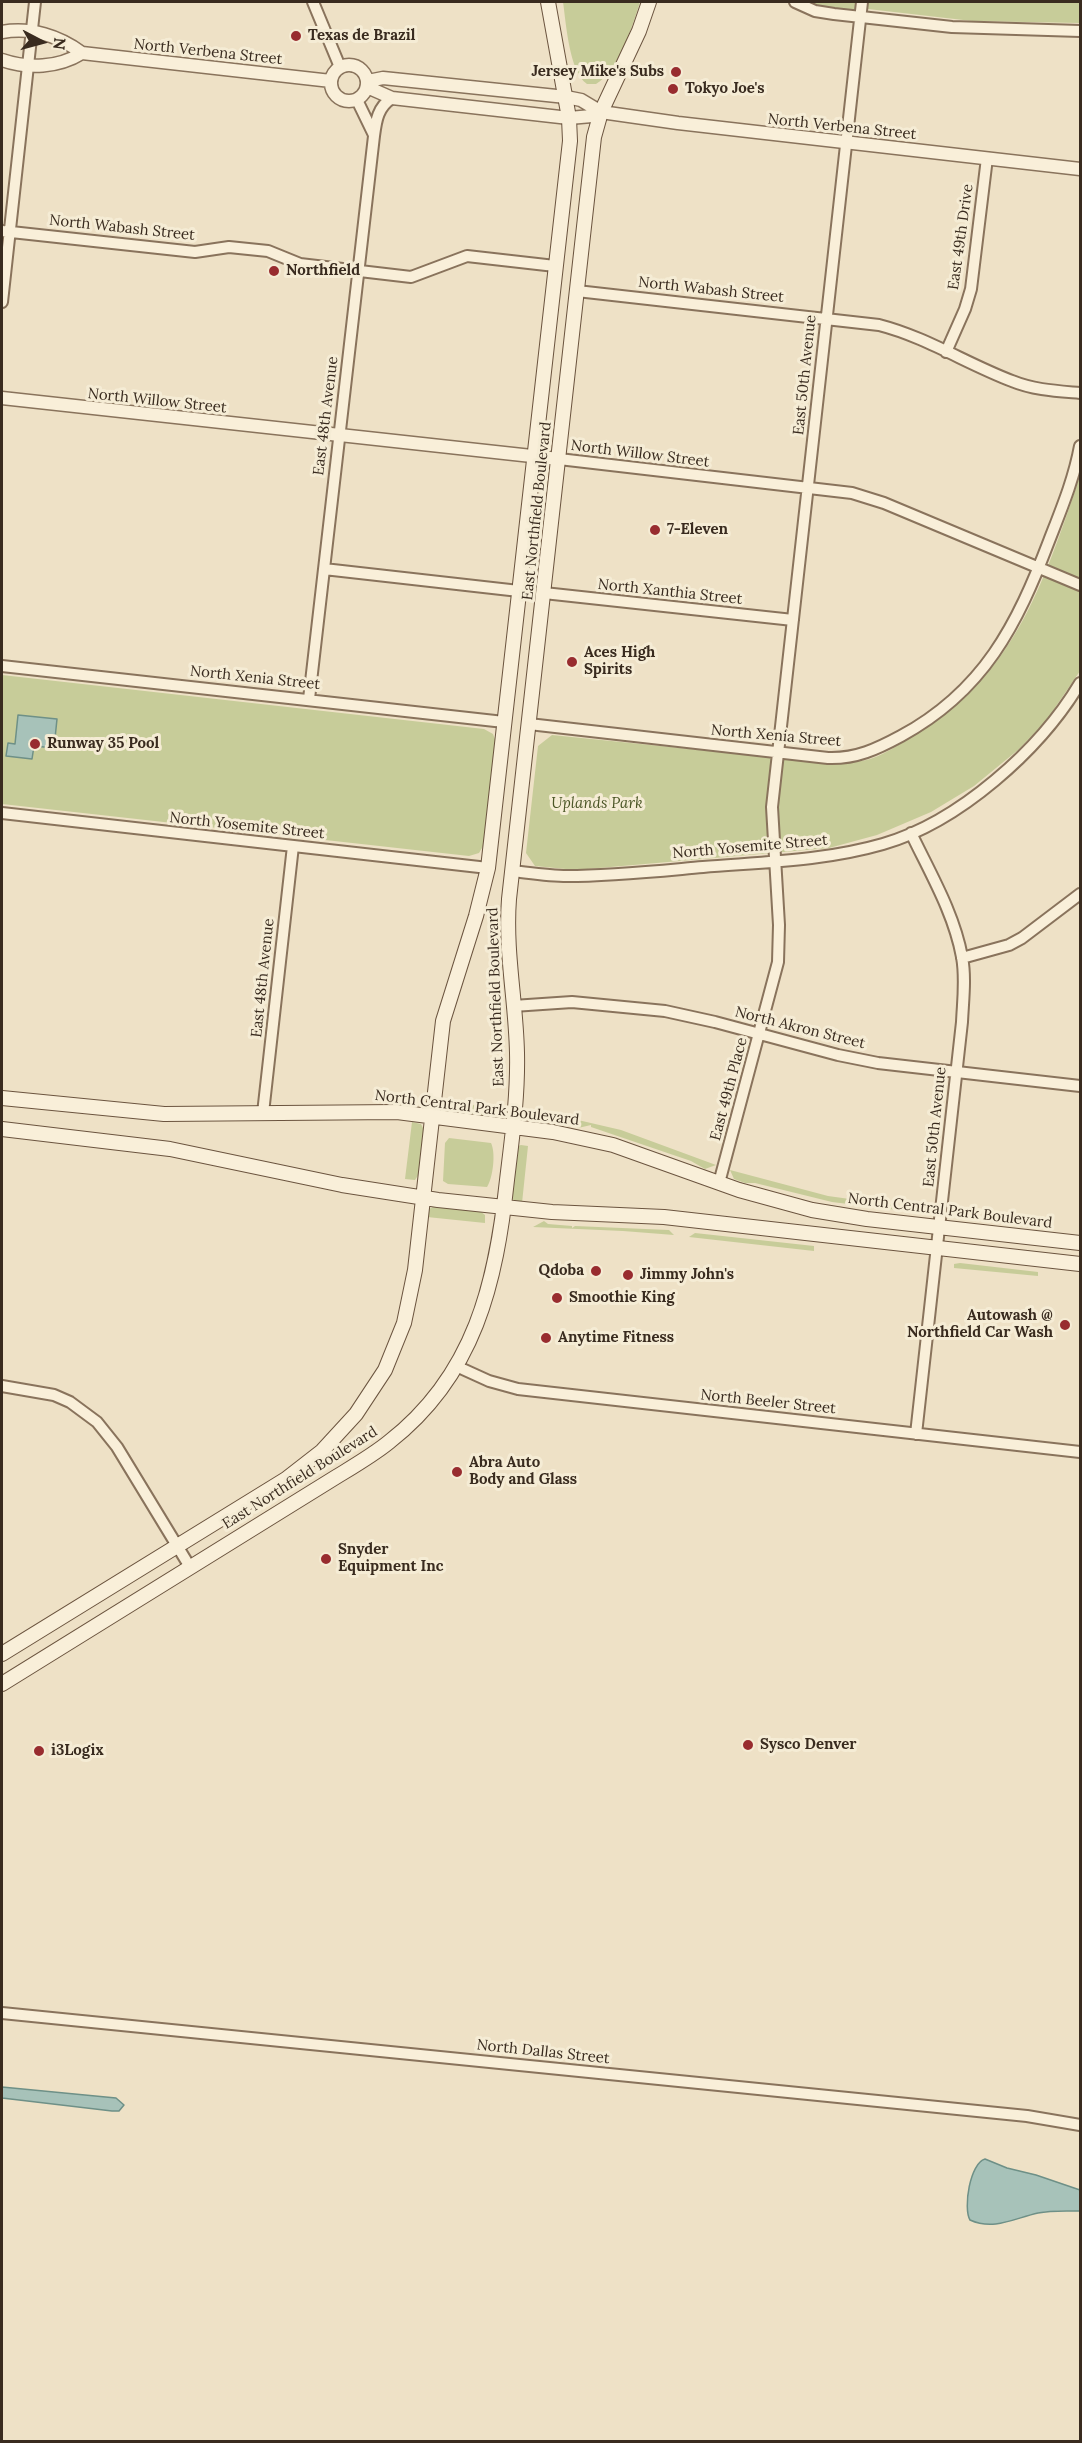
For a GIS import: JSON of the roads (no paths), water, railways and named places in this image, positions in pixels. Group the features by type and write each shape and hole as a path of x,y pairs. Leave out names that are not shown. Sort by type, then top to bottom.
{"main road":[{"name":"East Northfield Boulevard","path":"2,1654 299,1470 334,1439 366,1401 389,1363 404,1323 412,1290 444,1013 476,916 488,868 570,141 566,97 548,2"},
{"name":"East Northfield Boulevard","path":"2,1683 390,1442 428,1406 456,1366 475,1331 486,1303 504,1208 517,1064 507,928 594,137 602,112 639,31 649,2"},
{"name":"North Central Park Boulevard","path":"2,1098 147,1113 373,1111 566,1134 613,1145 776,1201 830,1213 1080,1243"},
{"path":"2,1129 170,1149 342,1185 423,1198 569,1214 656,1217 1080,1264"}],"street":[{"path":"2,302 5,231 35,2"},
{"path":"314,2 340,67"},
{"path":"795,2 815,11 952,27 1080,31"},
{"name":"East 50th Avenue","path":"778,753 862,2"},
{"name":"North Verbena Street","path":"2,32 31,31 67,42 82,53 331,81"},
{"name":"North Verbena Street","path":"2,60 28,65 58,64 68,62 82,53"},
{"path":"352,65 363,70 368,84 362,97 357,100 344,101 338,98 331,87 331,81 340,67 352,65"},
{"name":"North Verbena Street","path":"368,84 383,78 566,97 581,100 602,112 695,126 1080,169"},
{"name":"North Verbena Street","path":"368,84 392,98 569,118 592,116 602,112"},
{"name":"East 48th Avenue","path":"309,699 374,136 380,110 384,103 392,98"},
{"path":"357,100 374,136"},
{"name":"East 49th Drive","path":"946,352 971,289 987,158"},
{"name":"North Wabash Street","path":"5,231 195,252 229,247 268,250 300,264 411,276 467,256 555,266"},
{"name":"North Wabash Street","path":"577,291 889,327 1022,385 1045,390 1080,393"},
{"name":"North Willow Street","path":"2,399 852,493 872,499 1080,585"},
{"path":"1039,568 1069,489 1080,446"},
{"path":"324,568 519,591"},
{"name":"North Xenia Street","path":"529,724 828,758 857,756 890,742 923,723 952,700 986,664 1013,625 1039,568"},
{"name":"North Xanthia Street","path":"544,593 793,620"},
{"name":"North Xenia Street","path":"2,666 504,722"},
{"name":"North Yosemite Street","path":"513,871 554,876 581,876 812,859 885,843 911,833 945,815 1011,766 1039,738 1071,699 1080,683"},
{"name":"East 49th Place","path":"719,1183 774,979 779,949 772,807 778,753"},
{"name":"North Yosemite Street","path":"2,813 488,868"},
{"name":"East 50th Avenue","path":"911,833 944,902 954,927 962,958 962,1022 916,1434"},
{"name":"East 48th Avenue","path":"263,1113 293,846"},
{"path":"962,958 1009,945 1022,938 1080,894"},
{"name":"North Akron Street","path":"513,1006 572,1002 665,1011 878,1063 1080,1086"},
{"name":"North Beeler Street","path":"456,1366 489,1382 518,1389 1080,1452"},
{"path":"2,1386 54,1395 70,1402 97,1422 117,1447 190,1567"},
{"name":"North Dallas Street","path":"2,2013 1027,2116 1080,2125"}],"water":[{"name":"Runway 35 Pool","path":"18,715 57,719 54,748 34,746 32,759 6,756 8,743 15,744"},
{"path":"2,2087 116,2098 124,2105 119,2111 112,2111 2,2098"},
{"path":"985,2159 1080,2190 1080,2211 1043,2212 996,2224 970,2220 967,2206 969,2186 975,2169"}],"place":[{"name":"Texas de Brazil","path":"296,36"},
{"name":"Jersey Mike's Subs","path":"676,72"},
{"name":"Tokyo Joe's","path":"673,89"},
{"name":"Northfield","path":"274,271"},
{"name":"7-Eleven","path":"655,530"},
{"name":"Aces High Spirits","path":"572,662"},
{"name":"Runway 35 Pool","path":"35,744"},
{"name":"Qdoba","path":"596,1271"},
{"name":"Jimmy John's","path":"628,1275"},
{"name":"Smoothie King","path":"557,1298"},
{"name":"Autowash @ Northfield Car Wash","path":"1065,1325"},
{"name":"Anytime Fitness","path":"546,1338"},
{"name":"Abra Auto Body and Glass","path":"457,1472"},
{"name":"Snyder Equipment Inc","path":"326,1559"},
{"name":"Sysco Denver","path":"748,1745"},
{"name":"i3Logix","path":"39,1751"}],"park label":[{"name":"Uplands Park","path":"597,804"}]}
